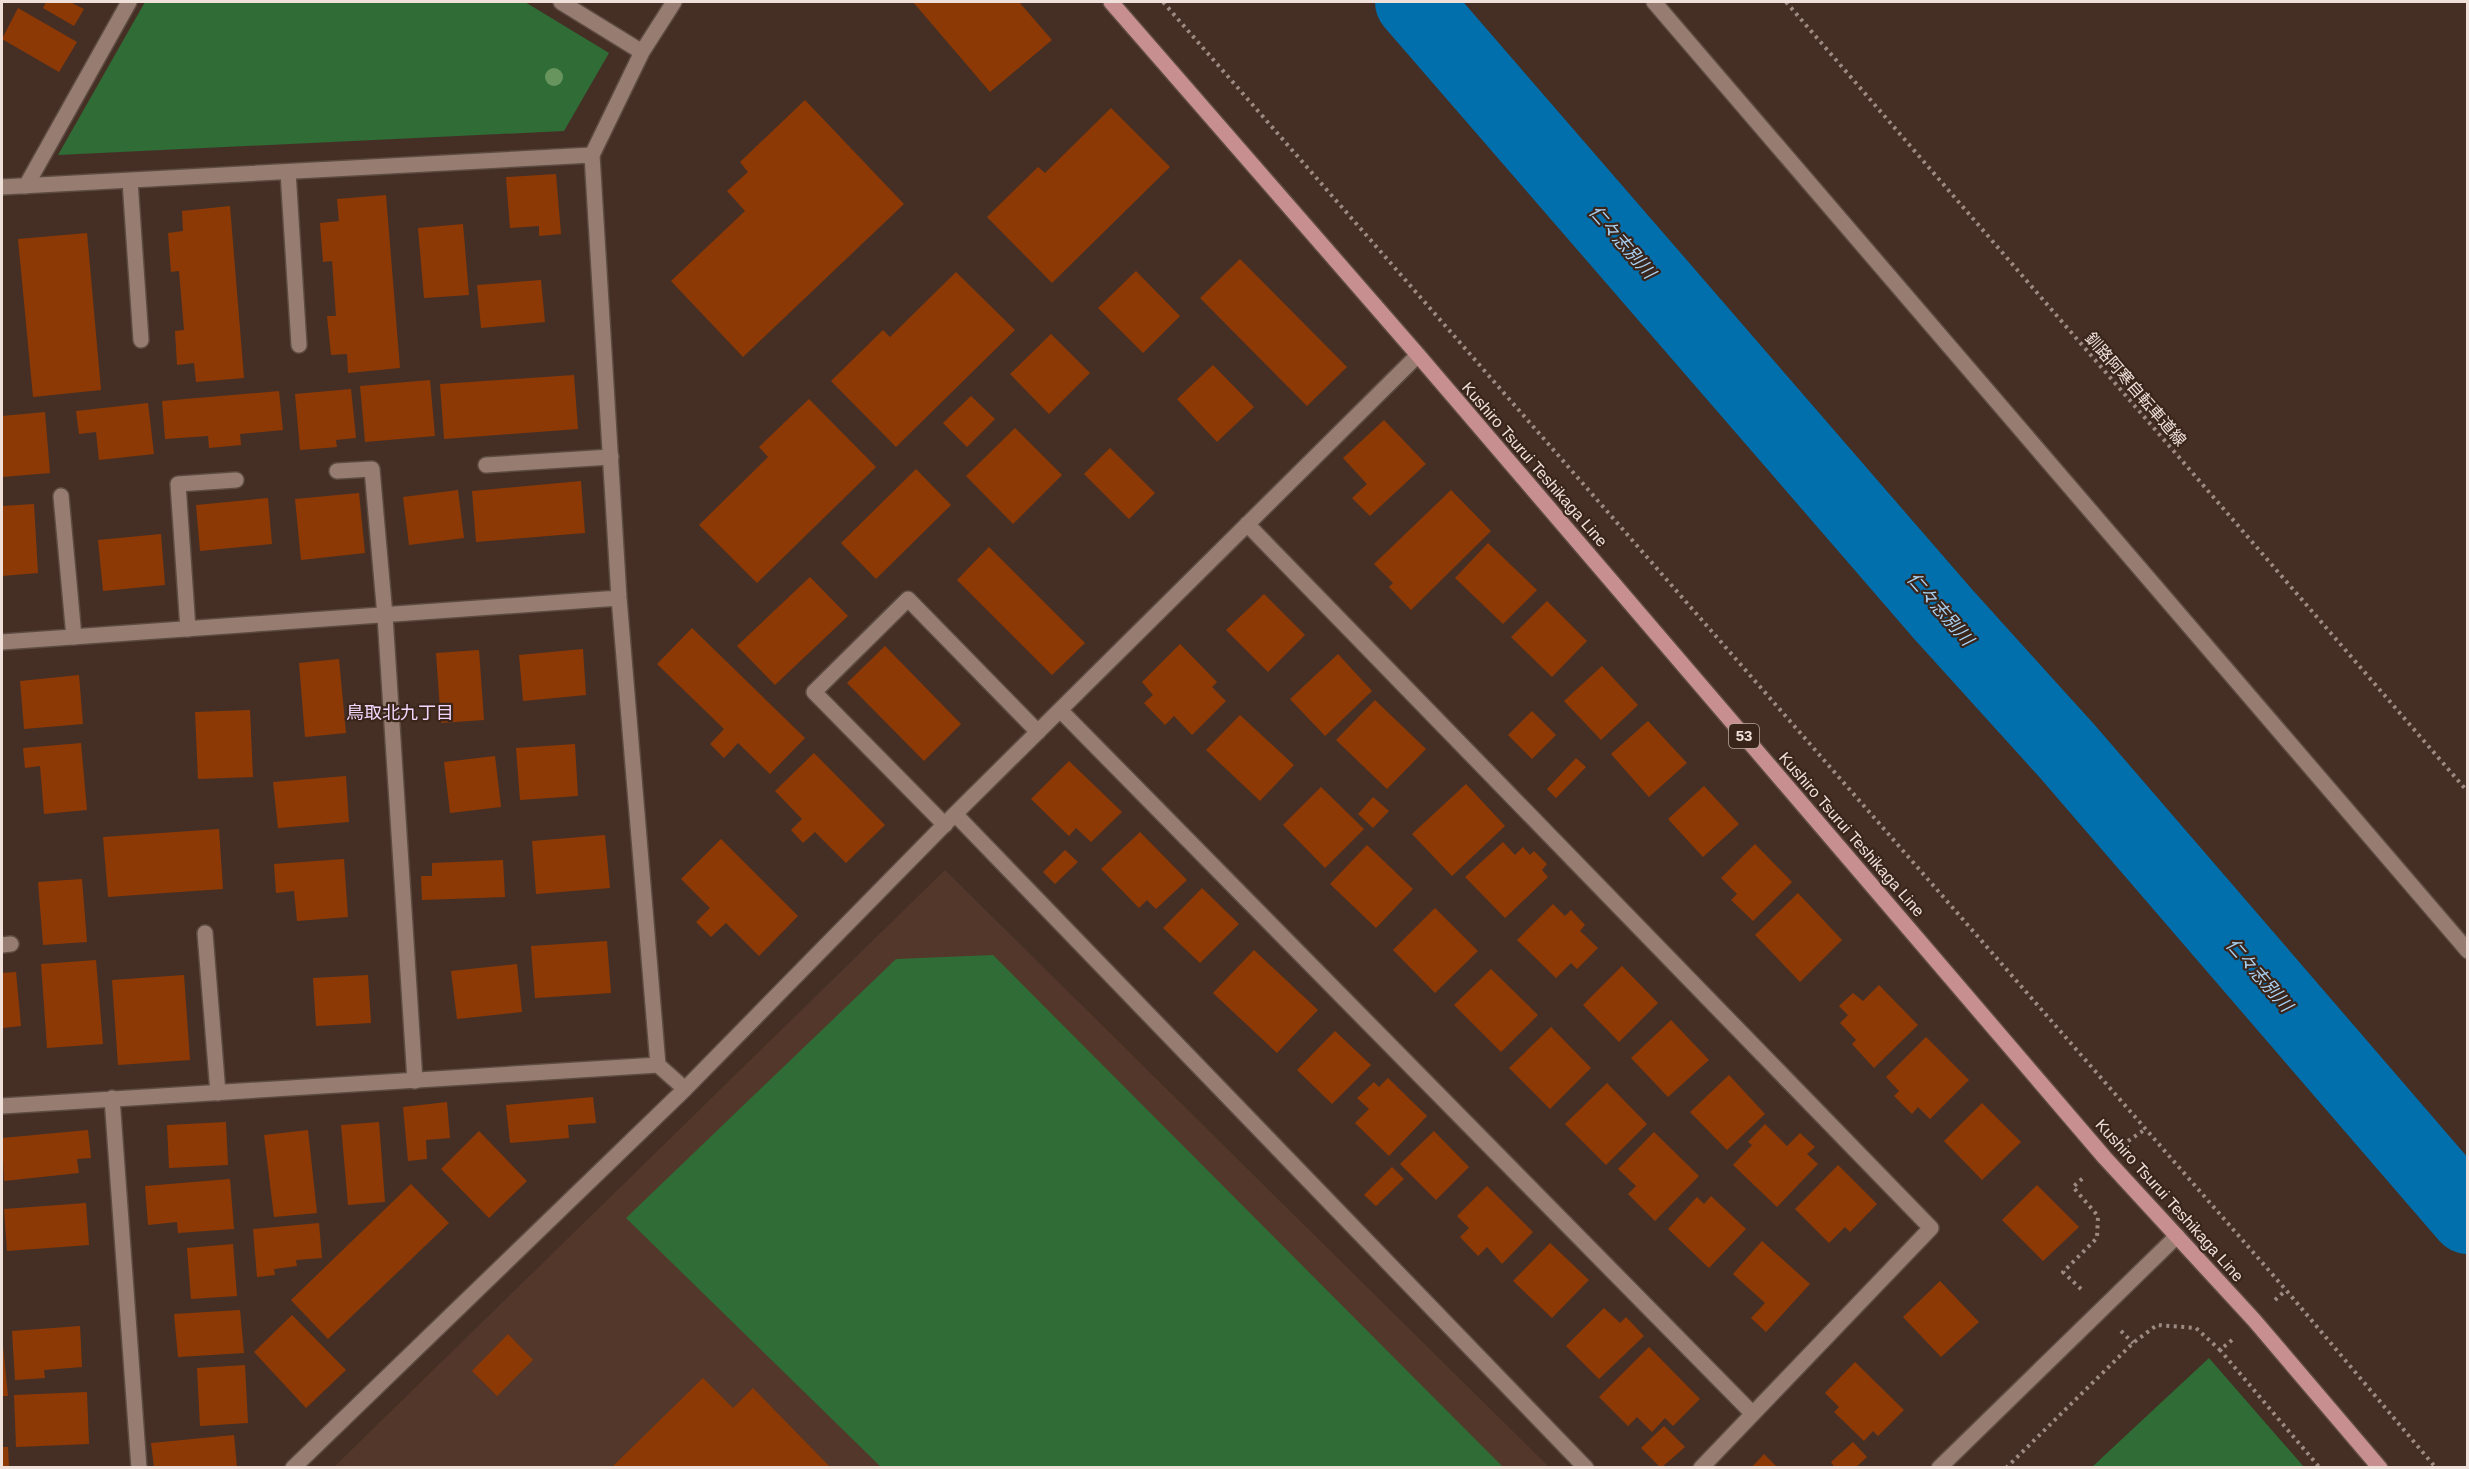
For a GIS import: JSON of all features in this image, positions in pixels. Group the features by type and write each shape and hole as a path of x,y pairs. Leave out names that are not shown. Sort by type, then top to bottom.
{"main road":[{"name":"Kushiro Tsurui Teshikaga Line","path":"1111,2 1418,355 2105,1158 2254,1320 2380,1467"}],"street":[{"path":"26,186 129,2"},
{"path":"561,2 642,52"},
{"path":"675,2 642,52 592,155 619,598 658,1065 685,1089"},
{"path":"1654,2 2468,951"},
{"path":"2,187 592,155"},
{"path":"288,172 299,345"},
{"path":"130,181 141,340"},
{"path":"293,1467 685,1089 950,819 1418,355"},
{"path":"486,465 611,457"},
{"path":"337,471 372,469 385,616 415,1081"},
{"path":"188,629 177,484 236,480"},
{"path":"61,496 74,637"},
{"path":"1247,524 1931,1228 1701,1467"},
{"path":"2,642 619,598"},
{"path":"1038,732 908,599 814,692 950,819 1586,1467"},
{"path":"1060,710 1753,1414"},
{"path":"205,933 218,1093"},
{"path":"2,1106 658,1065"},
{"path":"112,1098 139,1467"},
{"path":"1939,1467 2177,1236"}],"path":[{"path":"1163,2 2144,1130 2286,1290 2436,1467"},
{"name":"釧路阿寒自転車道線","path":"1786,2 2468,792"},
{"path":"2101,1308 2063,1272 2097,1238 2098,1216 2073,1186 2105,1158 2144,1130"},
{"path":"2220,1350 2254,1320"},
{"path":"2006,1467 2133,1343 2157,1325 2196,1328 2220,1350 2320,1467"}],"shaded area":[{"path":"945,870 1549,1467 333,1468"}],"green space":[{"path":"145,2 525,2 609,53 564,131 58,155"},
{"path":"993,955 1503,1467 881,1467 626,1218 896,959"},
{"path":"2209,1358 2304,1467 2092,1467"}],"building":[{"path":"46,2 70,2 84,9 74,26 43,8"},
{"path":"913,2 1019,2 1052,40 990,92"},
{"path":"18,8 77,42 59,72 2,39"},
{"path":"805,100 904,204 743,357 671,281 745,211 727,191 748,172 740,162"},
{"path":"1111,108 1170,167 1052,283 987,217 1038,167 1045,173"},
{"path":"556,174 561,234 539,236 539,226 510,228 506,177"},
{"path":"386,195 400,368 348,373 347,354 331,355 327,316 336,316 332,261 323,262 320,223 339,221 337,199"},
{"path":"230,206 244,378 196,382 194,363 177,365 175,331 184,330 179,271 171,272 168,233 183,231 182,211"},
{"path":"463,224 469,295 424,298 418,228"},
{"path":"87,233 101,390 33,397 18,239"},
{"path":"1240,259 1347,367 1307,406 1200,298"},
{"path":"1136,271 1180,316 1143,353 1098,308"},
{"path":"956,272 1015,330 896,447 831,381 883,330 890,337"},
{"path":"541,280 545,322 481,328 477,285"},
{"path":"1051,334 1090,373 1049,414 1010,374"},
{"path":"1213,365 1254,407 1217,442 1177,399"},
{"path":"574,375 578,429 444,439 440,384"},
{"path":"430,380 435,436 365,442 360,386"},
{"path":"351,389 356,438 336,440 337,447 300,450 295,394"},
{"path":"279,391 283,430 240,434 241,445 209,448 208,436 165,439 162,401"},
{"path":"971,396 995,419 967,447 943,423"},
{"path":"809,399 876,467 757,583 699,525 768,457 759,447"},
{"path":"148,403 154,454 99,460 96,432 79,434 76,411"},
{"path":"45,412 50,473 2,477 2,416"},
{"path":"1384,420 1426,464 1370,516 1352,498 1367,484 1343,458"},
{"path":"1015,428 1062,475 1013,524 966,476"},
{"path":"1110,448 1155,493 1129,519 1084,474"},
{"path":"916,469 951,505 876,579 841,543"},
{"path":"581,481 585,533 476,542 472,491"},
{"path":"458,490 464,538 409,545 403,497"},
{"path":"1451,490 1491,531 1411,610 1389,587 1393,583 1374,564"},
{"path":"359,493 365,553 301,560 295,499"},
{"path":"268,498 272,544 200,551 196,505"},
{"path":"34,504 38,573 2,576 2,506"},
{"path":"161,534 165,585 103,591 98,540"},
{"path":"1488,543 1537,590 1503,624 1455,578"},
{"path":"989,547 1085,643 1052,675 957,580"},
{"path":"810,577 848,616 775,685 737,646"},
{"path":"1264,594 1305,635 1268,672 1226,630"},
{"path":"1547,601 1587,641 1552,677 1511,637"},
{"path":"692,628 805,738 770,774 738,743 724,758 710,744 724,729 657,664"},
{"path":"1180,644 1217,682 1212,687 1226,701 1192,735 1174,716 1165,725 1144,703 1153,695 1142,682"},
{"path":"885,646 961,724 924,761 847,683"},
{"path":"583,649 586,695 523,701 519,655"},
{"path":"479,650 484,720 441,723 436,653"},
{"path":"1338,654 1372,691 1325,736 1290,699"},
{"path":"339,659 346,733 305,737 299,663"},
{"path":"1602,666 1638,705 1601,740 1564,701"},
{"path":"79,675 83,724 24,729 20,681"},
{"path":"1375,700 1426,749 1387,789 1336,740"},
{"path":"250,710 253,777 198,779 195,712"},
{"path":"1532,711 1556,735 1532,759 1508,735"},
{"path":"1240,715 1294,765 1260,801 1206,750"},
{"path":"1648,721 1687,763 1649,797 1611,754"},
{"path":"81,743 87,810 44,814 40,766 25,768 23,748"},
{"path":"575,744 578,796 520,800 516,748"},
{"path":"814,753 885,825 846,863 815,832 803,843 791,830 802,819 775,791"},
{"path":"495,756 501,807 450,813 444,762"},
{"path":"1576,758 1586,767 1556,798 1547,789"},
{"path":"1069,761 1122,812 1091,842 1076,828 1069,836 1031,799"},
{"path":"346,776 349,822 278,828 273,782"},
{"path":"1466,784 1505,826 1452,876 1412,834"},
{"path":"1704,786 1739,824 1703,857 1668,819"},
{"path":"1321,787 1364,829 1325,868 1283,825"},
{"path":"1373,797 1389,811 1373,828 1358,814"},
{"path":"219,829 223,889 108,897 103,837"},
{"path":"1140,832 1187,880 1156,909 1147,900 1139,908 1101,869"},
{"path":"605,835 610,888 536,894 532,841"},
{"path":"721,839 798,916 759,956 726,923 711,937 696,922 710,908 681,879"},
{"path":"1503,842 1515,855 1523,847 1530,855 1534,851 1547,864 1542,870 1548,877 1505,918 1465,877"},
{"path":"1755,844 1792,882 1753,921 1731,900 1737,894 1721,878"},
{"path":"1367,845 1413,889 1376,928 1330,884"},
{"path":"1065,850 1078,862 1055,884 1043,872"},
{"path":"344,859 348,917 297,921 294,891 276,893 274,864"},
{"path":"503,860 505,897 422,900 421,876 432,876 432,863"},
{"path":"82,879 87,942 43,945 38,882"},
{"path":"1202,888 1239,924 1200,963 1163,928"},
{"path":"1798,893 1842,940 1800,982 1755,935"},
{"path":"1553,904 1565,916 1571,910 1585,925 1580,931 1598,948 1577,969 1571,963 1556,978 1517,940"},
{"path":"1435,908 1478,951 1435,993 1393,950"},
{"path":"607,941 611,993 535,998 531,946"},
{"path":"1254,950 1318,1010 1277,1053 1213,993"},
{"path":"96,960 103,1044 47,1048 41,964"},
{"path":"517,964 522,1012 457,1019 451,971"},
{"path":"1622,966 1658,1003 1619,1042 1583,1005"},
{"path":"1491,969 1538,1015 1501,1052 1454,1005"},
{"path":"16,972 21,1026 2,1028 2,973"},
{"path":"184,975 190,1060 118,1065 112,980"},
{"path":"368,975 371,1023 316,1026 313,978"},
{"path":"1879,985 1918,1025 1874,1068 1852,1044 1856,1040 1840,1023 1848,1015 1839,1006 1853,993 1863,1001"},
{"path":"1671,1020 1709,1060 1668,1097 1631,1058"},
{"path":"1551,1027 1591,1068 1550,1109 1509,1068"},
{"path":"1335,1031 1371,1065 1332,1104 1297,1070"},
{"path":"1926,1037 1969,1080 1930,1119 1918,1107 1912,1114 1894,1096 1899,1091 1886,1077"},
{"path":"1729,1075 1765,1114 1727,1150 1690,1112"},
{"path":"1388,1078 1427,1116 1389,1156 1355,1123 1369,1109 1357,1098 1374,1082 1379,1087"},
{"path":"1607,1083 1647,1124 1606,1165 1565,1124"},
{"path":"593,1097 596,1123 568,1125 569,1138 510,1143 506,1105"},
{"path":"447,1102 450,1138 426,1140 427,1159 408,1161 403,1107"},
{"path":"1982,1103 2021,1142 1982,1180 1944,1141"},
{"path":"226,1122 228,1165 169,1168 167,1125"},
{"path":"379,1122 385,1202 348,1205 341,1125"},
{"path":"1765,1124 1787,1146 1800,1133 1815,1147 1807,1154 1818,1164 1777,1207 1733,1165 1752,1145 1748,1142"},
{"path":"88,1130 91,1158 77,1159 79,1173 4,1181 2,1138"},
{"path":"308,1130 317,1213 274,1217 264,1135"},
{"path":"479,1131 527,1181 489,1218 441,1169"},
{"path":"1434,1131 1469,1167 1436,1200 1400,1164"},
{"path":"1654,1132 1699,1176 1655,1221 1628,1194 1636,1186 1618,1169"},
{"path":"1838,1165 1877,1204 1850,1232 1845,1227 1829,1243 1795,1209"},
{"path":"1392,1167 1404,1179 1376,1206 1364,1195"},
{"path":"230,1179 234,1229 178,1233 177,1222 148,1225 145,1186"},
{"path":"411,1184 449,1223 328,1339 291,1300"},
{"path":"2037,1185 2079,1227 2043,1261 2002,1220"},
{"path":"1487,1186 1533,1232 1502,1264 1487,1247 1478,1256 1460,1237 1469,1228 1457,1216"},
{"path":"1711,1196 1746,1229 1709,1268 1668,1229 1697,1197 1704,1204"},
{"path":"86,1203 89,1245 7,1251 4,1209"},
{"path":"319,1223 322,1258 296,1260 297,1266 274,1269 275,1275 257,1277 253,1229"},
{"path":"1762,1241 1810,1284 1766,1332 1751,1318 1765,1303 1733,1274"},
{"path":"1550,1243 1589,1280 1552,1318 1513,1281"},
{"path":"233,1244 237,1296 191,1299 187,1248"},
{"path":"1940,1281 1979,1322 1941,1357 1903,1317"},
{"path":"1604,1308 1620,1323 1626,1317 1644,1336 1599,1379 1566,1346"},
{"path":"240,1310 244,1353 178,1357 174,1314"},
{"path":"292,1315 346,1370 306,1408 254,1352"},
{"path":"80,1326 82,1367 44,1370 45,1378 15,1380 12,1331"},
{"path":"508,1334 533,1360 497,1396 472,1371"},
{"path":"2,1336 8,1396 2,1396"},
{"path":"1649,1347 1700,1399 1673,1426 1665,1418 1652,1432 1637,1417 1628,1426 1599,1397"},
{"path":"1855,1362 1904,1410 1878,1436 1873,1431 1864,1441 1834,1412 1839,1407 1825,1393"},
{"path":"245,1365 248,1423 200,1426 197,1368"},
{"path":"703,1378 733,1408 753,1388 831,1468 611,1468"},
{"path":"87,1392 89,1444 16,1447 14,1395"},
{"path":"1664,1426 1685,1447 1661,1468 1641,1448"},
{"path":"234,1435 237,1468 154,1468 151,1443"},
{"path":"1853,1442 1867,1457 1855,1468 1835,1468 1831,1462"},
{"path":"2,1447 8,1447 9,1468 2,1468"},
{"path":"1764,1454 1778,1468 1751,1468"}],"waterway":[{"name":"仁々志別川","path":"1413,2 1943,614 2067,751 2468,1216"}],"district":[{"name":"鳥取北九丁目","path":"400,713"}]}
